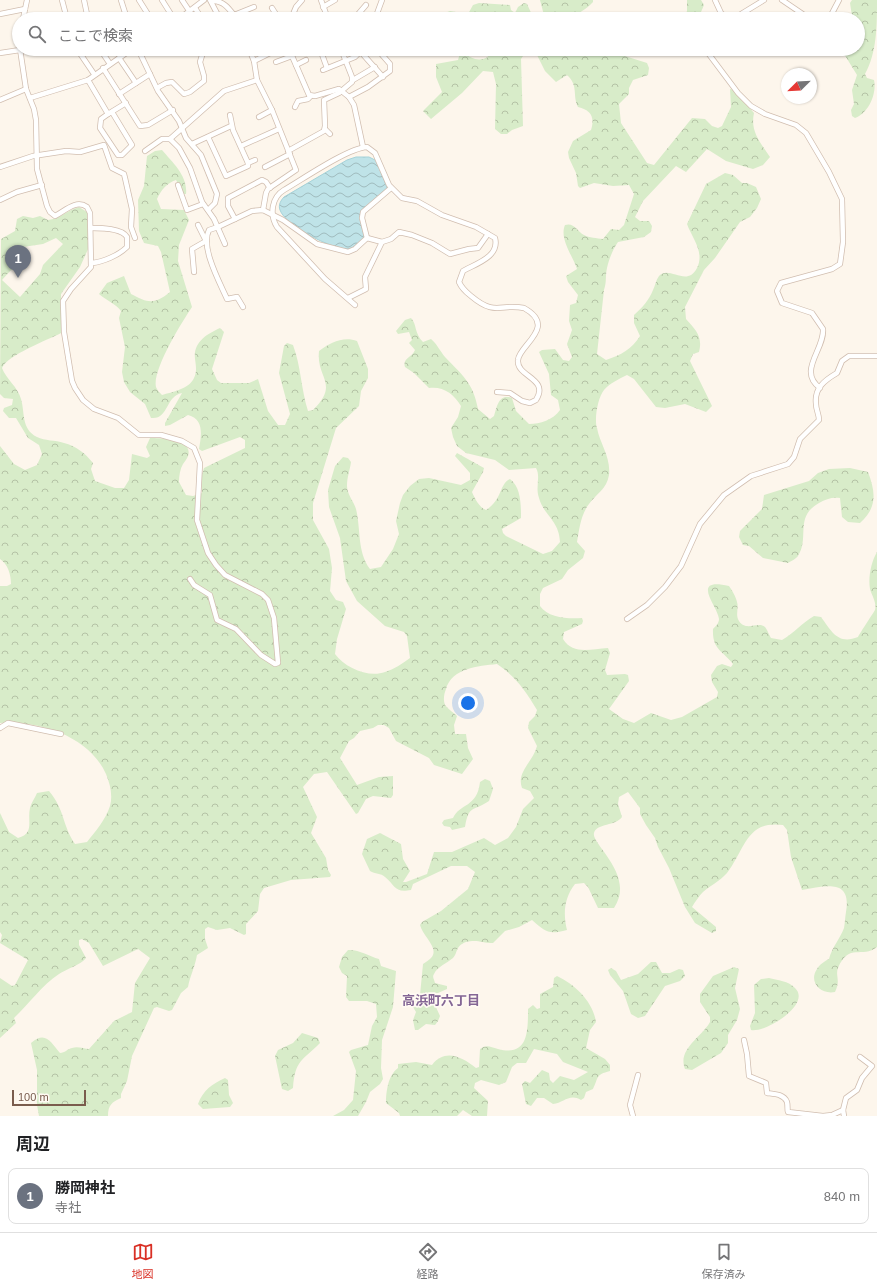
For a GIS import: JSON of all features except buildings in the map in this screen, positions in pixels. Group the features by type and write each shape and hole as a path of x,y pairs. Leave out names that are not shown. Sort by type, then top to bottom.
{"street":[{"path":"24,12 27,0"},
{"path":"62,0 65,12"},
{"path":"85,0 87,12"},
{"path":"121,0 124,12"},
{"path":"139,0 147,12"},
{"path":"162,0 170,12"},
{"path":"182,0 190,12 204,0"},
{"path":"212,0 224,4 231,12"},
{"path":"212,0 217,12"},
{"path":"294,12 302,0"},
{"path":"321,0 325,12"},
{"path":"323,7 335,0"},
{"path":"378,12 382,0"},
{"path":"715,0 720,12"},
{"path":"744,12 764,0"},
{"path":"782,0 800,12"},
{"path":"833,12 839,0"},
{"path":"360,12 366,5"},
{"path":"195,8 198,12"},
{"path":"243,12 254,8"},
{"path":"272,8 275,12"},
{"path":"0,14 25,9"},
{"path":"0,53 12,51"},
{"path":"21,56 26,89 36,120 36,156 47,206 53,216 71,206 84,205 90,213 92,263 89,270 71,289 63,301 64,332 75,388 89,405 118,418 139,435 161,435 182,441 194,448 200,463 197,520 208,553 216,565 225,574 262,594 268,600 273,612 278,663 275,664 261,655 236,629 217,620 210,596 194,585 190,579"},
{"path":"82,56 94,74"},
{"path":"105,56 110,64"},
{"path":"30,98 88,80 94,74 122,56"},
{"path":"141,56 157,88 173,110 186,138 201,155 217,194 215,203 208,210"},
{"path":"157,88 166,83 172,82 184,94 199,85 205,78 200,62 202,56"},
{"path":"252,56 257,80 272,110 278,129 296,170 270,188 266,193 263,210"},
{"path":"254,61 264,56"},
{"path":"276,62 284,56"},
{"path":"292,56 308,93 311,96"},
{"path":"322,56 325,69 357,56"},
{"path":"344,56 353,80"},
{"path":"365,56 383,77"},
{"path":"349,97 368,87 389,73 390,66 382,56"},
{"path":"710,56 738,93 751,106 765,114 796,125 806,133 829,172 842,199 843,235 842,259 840,264 832,269 781,283 777,291 782,303 812,313 823,329 822,338 811,366 812,378 820,388"},
{"path":"119,58 136,83"},
{"path":"296,65 306,60"},
{"path":"330,134 325,129 324,100 341,91 353,80 375,67"},
{"path":"103,68 143,126 148,125 173,110"},
{"path":"120,94 150,74"},
{"path":"88,80 110,113 132,145 122,155 118,155 100,128 100,119 110,113 126,103"},
{"path":"145,151 162,139 170,139 224,91 257,80"},
{"path":"0,100 26,89"},
{"path":"295,107 298,102 308,99 311,96 339,89 349,97 355,107 363,147"},
{"path":"259,117 272,110"},
{"path":"230,115 231,126 248,163"},
{"path":"192,144 231,126"},
{"path":"241,146 278,129"},
{"path":"265,167 309,141 325,129"},
{"path":"208,137 226,176 248,166 248,163 255,160"},
{"path":"170,139 179,148 190,168 204,204 218,227 225,244"},
{"path":"0,167 36,156 66,151 80,152 104,145 110,165 114,170 124,174 125,178 132,209 131,227 137,238 127,242"},
{"path":"355,304 343,296 325,279 277,227 274,216 274,199 279,193 338,159 363,147 370,148 375,153 391,188 402,198 417,201 442,215 466,222 496,240 490,255 479,264 463,271 459,278 460,286 477,301 489,308 524,308 532,314 537,325 534,337 520,352 517,361 520,370 532,377 537,384 539,392 536,400 526,403 510,393 497,392"},
{"path":"235,219 228,206 228,198 262,180 266,182 270,188"},
{"path":"0,200 18,192 42,185"},
{"path":"178,185 187,210 204,204"},
{"path":"367,238 362,218 363,212 391,188"},
{"path":"194,272 192,249 206,241 209,230 252,211 263,210 287,223 317,244 326,247 352,251 367,238"},
{"path":"198,225 206,241 214,270 227,299 237,297 243,307"},
{"path":"91,228 103,228 123,233 126,235 127,242 127,247 121,252 97,263 92,263"},
{"path":"367,238 382,242 391,239 399,232 405,233 432,243 450,254 478,248 488,234"},
{"path":"348,298 366,289 365,277 382,242"},
{"path":"627,619 647,605 665,587 680,566 700,524 724,495 746,478 784,466 791,460 800,439 819,420 815,399 820,388 828,377 837,373 842,361 849,356 877,356"},
{"path":"0,728 8,723 61,734"},
{"path":"744,1040 747,1054 747,1072 749,1076 766,1083 767,1092 778,1094 785,1099 788,1112 823,1116 832,1115 843,1110"},
{"path":"844,1116 843,1110 846,1098 857,1090 862,1078 872,1066 860,1057"},
{"path":"633,1116 630,1105 638,1074"}],"green space":[{"path":"540,0 593,0 588,7 581,12 543,12"},
{"path":"687,0 701,0 704,5 701,12 687,11"},
{"path":"852,0 877,0 874,48 865,74 867,78 874,80 874,91 868,107 864,112 855,118 852,116 851,110 854,104 852,90 857,75 845,56 865,56 865,12 851,12 850,3"},
{"path":"479,3 510,5 511,10 514,12 469,12 473,5"},
{"path":"524,3 527,4 531,12 516,12 518,7"},
{"path":"459,56 485,59 488,56 523,56 521,59 523,126 512,130 507,134 501,134 495,129 496,84 493,72 483,71 462,93 431,119 423,111 442,92 436,77 436,64 458,60"},
{"path":"538,56 625,56 647,63 649,68 648,75 633,80 629,88 629,94 619,104 621,123 647,163 654,165 692,118 705,119 712,126 718,128 722,126 731,107 730,89 734,90 754,113 753,125 755,131 759,141 770,157 763,165 753,169 726,161 707,149 686,172 676,166 643,201 635,217 640,221 649,221 652,226 651,232 644,237 618,242 614,248 606,271 597,354 606,360 626,351 640,336 634,323 634,315 649,297 659,276 663,273 668,273 688,276 693,274 697,268 700,256 699,251 687,224 706,184 725,173 733,175 742,183 747,183 756,187 761,199 757,208 750,217 740,222 715,258 704,270 685,307 686,319 696,330 700,342 699,352 693,354 690,361 712,406 706,412 685,404 665,408 656,407 634,379 627,375 612,383 604,390 598,403 596,424 598,434 607,456 609,468 608,480 604,488 586,508 582,517 577,542 585,551 583,558 568,570 562,579 543,588 540,594 540,606 548,613 559,617 582,618 582,624 564,632 563,639 567,644 582,650 608,648 610,653 605,670 607,675 628,675 629,681 609,709 623,719 634,723 651,713 671,720 682,717 717,697 718,692 712,682 711,675 717,666 722,664 731,667 733,664 719,650 714,642 713,629 718,623 719,619 718,613 709,594 708,589 710,586 717,584 729,586 736,600 737,616 739,621 745,626 762,625 766,628 771,638 782,640 814,616 821,617 836,636 851,639 858,637 875,610 869,580 872,565 877,552 877,947 866,952 851,953 842,960 837,971 838,984 835,992 825,992 817,986 814,978 817,969 829,959 844,928 847,901 845,894 841,889 835,887 828,886 802,890 791,857 787,830 783,825 761,827 754,832 748,838 727,873 703,892 693,905 692,907 716,927 716,931 712,933 695,923 685,907 655,838 640,814 640,808 628,792 619,797 618,804 622,817 616,822 599,828 594,833 599,845 617,873 620,884 619,896 614,908 598,908 588,887 584,883 575,884 571,889 565,906 567,930 551,932 544,930 532,920 519,927 505,931 493,943 476,941 466,942 460,945 453,958 440,967 433,975 435,983 447,986 447,989 438,993 420,995 423,964 431,958 434,950 420,925 422,922 441,911 468,889 475,872 467,866 451,866 413,884 411,890 398,890 389,880 370,871 362,854 367,839 380,833 401,844 403,859 410,871 403,882 406,882 427,874 434,852 452,852 484,838 495,845 508,838 516,827 523,809 534,798 530,791 522,788 521,777 537,746 528,728 529,722 535,716 537,710 520,684 497,664 474,667 460,672 449,682 444,697 445,705 457,716 454,725 455,734 466,734 468,748 473,759 462,774 434,765 429,758 396,741 389,728 384,725 378,725 373,728 360,731 349,741 340,758 357,785 379,777 393,776 393,795 391,798 373,796 366,799 356,814 327,772 314,774 303,787 317,817 311,833 326,858 328,870 331,875 330,877 291,880 264,888 260,894 258,911 246,924 246,934 244,935 230,928 217,930 208,927 205,929 205,939 208,948 197,955 188,987 181,993 172,1010 169,1011 157,1007 154,1008 132,1056 127,1081 121,1094 121,1098 111,1104 108,1116 39,1116 37,1105 37,1070 31,1043 36,1039 48,1039 60,1053 74,1047 89,1049 114,1021 132,1012 135,983 150,958 138,949 103,966 89,943 82,939 79,940 79,945 86,958 81,963 53,978 14,1018 16,1023 0,1038 0,978 12,986 15,985 28,960 0,943 2,935 0,932 0,813 9,832 18,838 23,836 28,830 30,808 37,793 49,791 61,811 75,844 87,842 106,816 111,798 111,790 106,774 98,761 88,750 75,740 61,733 31,724 0,723 0,586 7,586 11,584 8,570 3,561 0,559 0,446 14,464 25,470 37,465 42,454 39,445 28,438 16,418 9,418 3,411 4,408 12,405 13,399 4,398 0,394 1,239 15,231 17,219 23,216 33,218 40,216 48,220 56,218 79,207 87,212 90,221 89,247 80,267 61,294 61,333 19,353 5,363 2,368 19,395 24,420 28,430 37,437 68,444 80,450 93,463 91,469 95,481 115,488 124,488 129,480 132,454 147,458 150,456 146,447 150,438 168,439 186,446 188,456 181,468 179,482 186,495 193,496 202,493 201,478 204,468 245,448 245,440 240,437 202,451 199,449 201,429 197,420 193,417 188,415 170,425 165,426 165,423 182,393 173,398 161,415 157,418 151,418 145,404 130,392 124,382 122,372 125,347 119,318 121,311 99,294 107,283 124,276 131,294 147,301 155,301 170,292 161,252 158,246 144,243 139,231 138,200 144,186 147,156 155,151 162,150 179,170 185,181 186,194 184,194 176,180 165,187 157,199 161,209 184,210 189,220 179,245 178,261 192,307 169,346 159,369 156,379 156,387 162,395 180,390 192,382 196,373 196,348 202,339 220,328 224,332 212,369 217,380 221,383 249,383 258,379 268,411 278,425 285,425 290,414 279,373 284,346 287,343 293,345 298,361 308,411 313,410 321,401 325,393 326,387 319,360 319,351 337,341 347,339 357,341 368,369 368,378 361,391 359,406 336,428 313,503 313,520 329,549 332,568 330,591 336,600 343,602 346,609 337,639 335,654 345,664 351,667 365,673 379,674 398,666 410,658 407,636 404,632 385,626 357,601 346,581 340,538 329,507 328,490 335,466 343,457 348,458 351,462 347,480 347,489 356,509 361,548 370,569 381,567 393,549 399,534 396,521 400,503 403,495 410,486 419,479 429,478 461,485 470,480 470,473 455,456 457,453 484,468 472,492 481,507 484,509 486,510 491,506 507,481 510,479 514,482 520,497 521,518 502,529 506,536 543,554 552,551 560,542 557,528 541,504 539,498 538,475 536,468 509,470 495,460 466,453 457,446 451,428 458,417 461,406 448,392 439,388 429,388 414,373 405,367 404,364 406,360 414,353 415,350 409,343 412,340 409,332 398,334 396,331 405,320 411,318 420,339 423,342 431,339 435,343 445,357 462,374 470,385 478,409 490,419 494,416 499,401 504,397 512,398 516,411 529,424 550,419 560,410 558,400 551,395 549,374 539,352 542,350 555,349 563,360 569,361 572,357 567,344 572,330 569,321 570,305 576,303 578,295 568,282 566,276 577,269 565,242 565,225 568,224 573,226 586,236 603,239 611,229 619,230 624,225 634,194 629,185 613,186 594,183 580,188 578,186 576,173 569,158 568,152 573,141 591,130 592,118 589,112 578,107 573,83 567,75 556,82 545,71","holes":["56,238 63,244 43,265 40,274 20,297 2,280 21,259 23,247 43,244"]},
{"path":"850,468 868,472 873,487 873,500 870,512 860,523 848,522 842,517 840,498 832,498 819,503 811,509 805,521 801,549 797,557 788,563 763,558 749,546 743,545 739,537 740,531 762,509 764,495 809,481 818,473 829,469"},
{"path":"485,779 490,781 493,789 489,801 470,812 465,827 452,830 450,827 444,826 442,823 444,820 453,818 456,813 472,801 476,796 480,782"},
{"path":"348,950 360,952 379,959 381,966 396,971 393,1007 382,1040 381,1068 383,1079 380,1084 370,1092 358,1116 333,1116 344,1110 353,1100 356,1071 349,1052 368,1045 372,1026 377,1017 376,1004 367,1001 349,1001 346,997 347,976 342,973 339,967 342,957"},
{"path":"651,962 656,962 662,973 670,973 679,969 683,970 685,976 680,981 665,986 645,1016 638,1018 631,1014 623,991 610,975 608,970 611,968 616,971 621,980 638,974"},
{"path":"734,967 739,969 735,988 740,1009 737,1020 728,1035 728,1043 721,1053 692,1070 685,1069 683,1062 687,1049 710,1022 710,1017 700,1002 700,994 713,976"},
{"path":"557,976 577,989 587,1001 596,1022 590,1030 586,1048 605,1059 610,1065 610,1071 600,1075 593,1089 586,1092 584,1098 581,1100 577,1098 570,1098 553,1104 544,1098 537,1098 531,1106 526,1104 522,1084 525,1081 530,1083 542,1070 549,1073 550,1080 553,1083 560,1076 574,1080 588,1072 563,1062 557,1054 534,1049 526,1063 517,1063 512,1067 506,1082 499,1085 481,1080 475,1083 474,1088 488,1101 487,1116 472,1116 463,1110 457,1116 400,1116 399,1113 386,1103 388,1084 392,1075 398,1068 398,1064 416,1062 432,1065 442,1057 454,1056 465,1060 476,1068 479,1067 480,1049 482,1047 489,1046 508,1051 521,1046 528,1026 528,1009 533,1005 537,1009 540,1008 540,994 553,987 554,978"},
{"path":"769,978 783,981 795,988 799,995 797,1002 793,1009 776,1022 758,1030 751,1030 750,1026 755,1013 754,985 761,979"},
{"path":"414,998 435,1005 440,1016 435,1025 426,1024 418,1030 415,1030 413,1020 416,1012 410,1002"},
{"path":"302,1033 318,1038 320,1043 300,1062 294,1079 293,1088 288,1091 282,1089 275,1056 278,1050 293,1043"},
{"path":"225,1078 228,1080 229,1095 233,1103 230,1107 203,1109 198,1104 202,1095 212,1085"}],"water":[{"path":"356,157 369,157 377,161 387,188 361,211 360,217 364,237 352,248 340,248 320,241 299,229 284,216 280,210 279,206 284,197 347,160"}],"place":[{"name":"勝岡神社","path":"18,278"}],"district":[{"name":"高浜町六丁目","path":"441,1000"}]}
